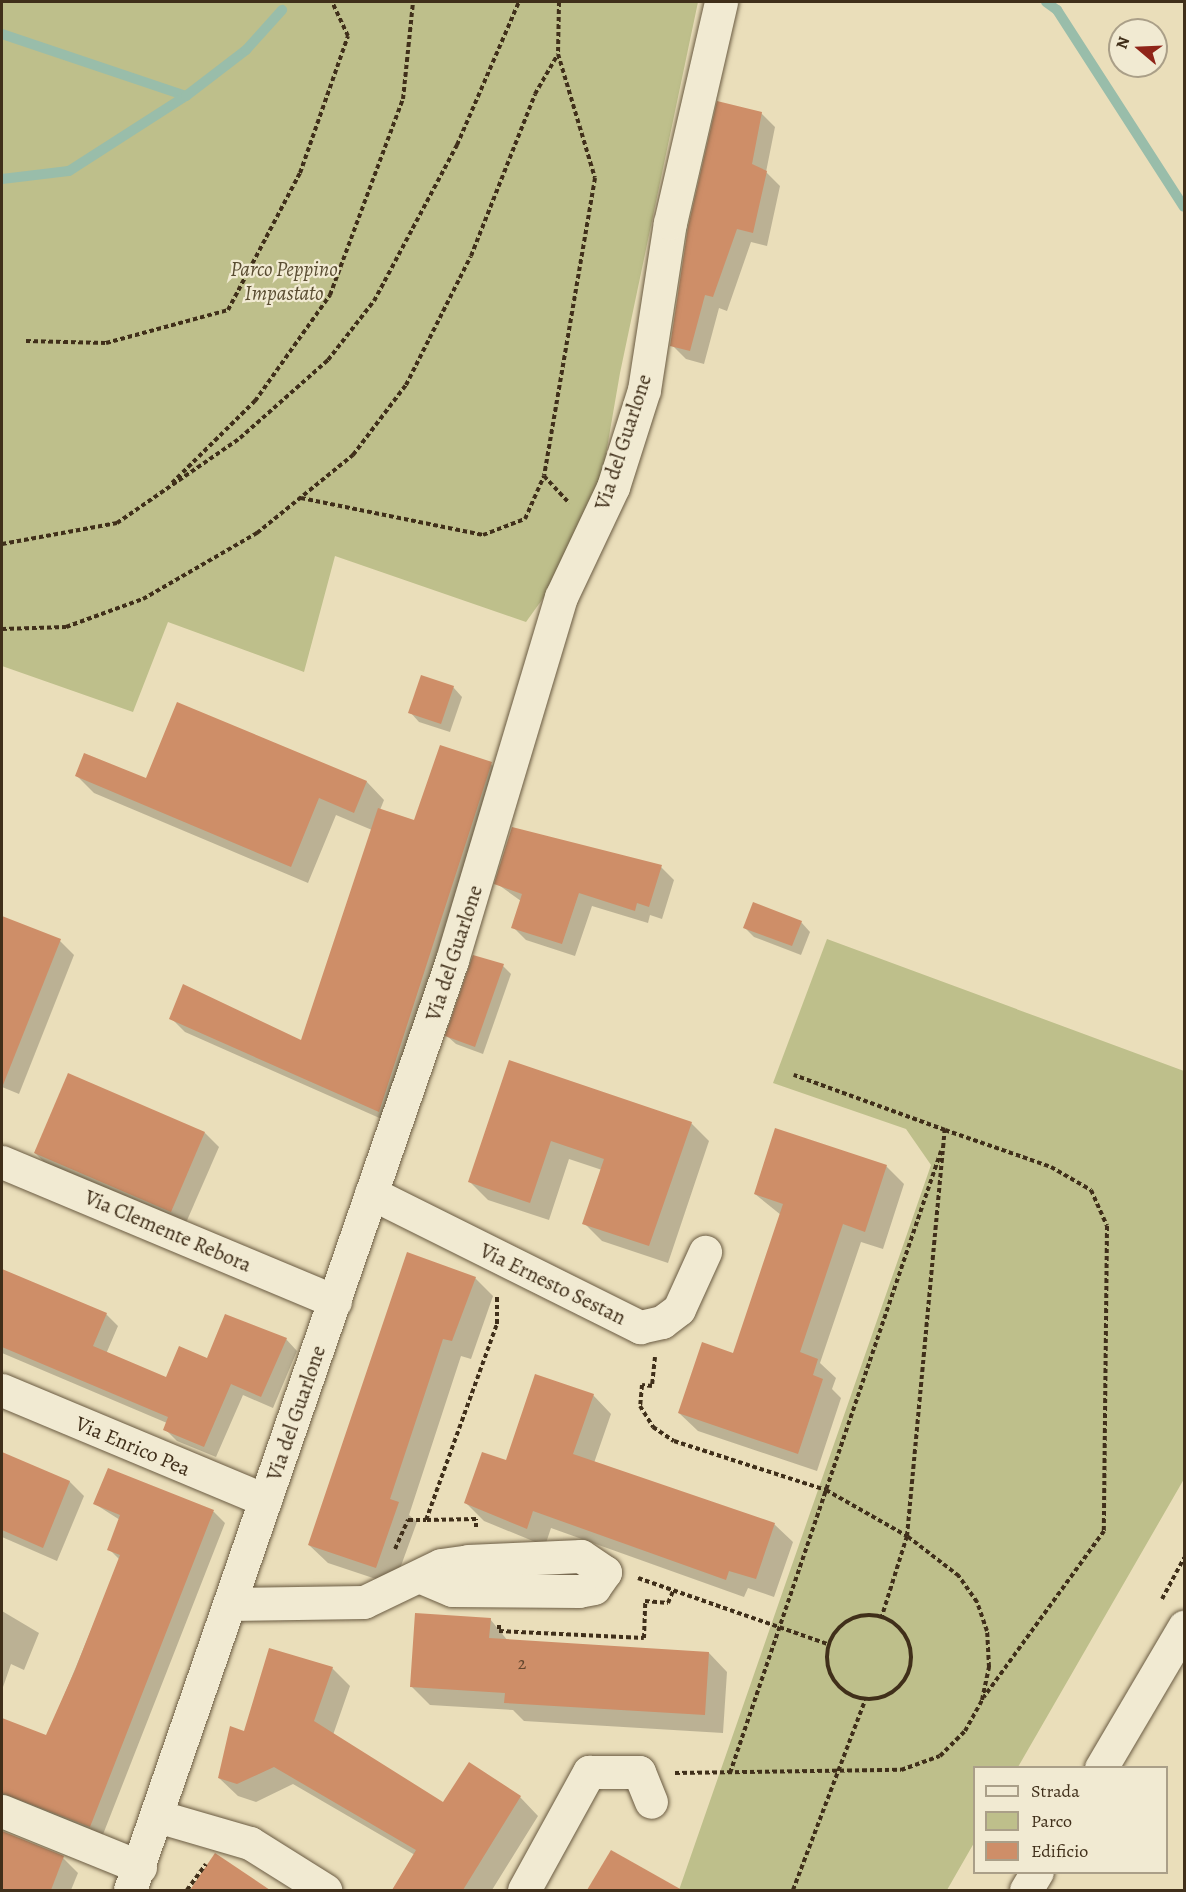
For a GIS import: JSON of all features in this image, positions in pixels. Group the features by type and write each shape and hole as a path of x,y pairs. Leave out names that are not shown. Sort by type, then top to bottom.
{"street":[{"name":"Via del Guarlone","path":"135,1879 335,1301 370,1193 456,950 558,608 613,487 645,390 670,224 721,2"},
{"name":"Via Clemente Rebora","path":"2,1162 335,1301"},
{"name":"Via Ernesto Sestan","path":"370,1193 640,1327 662,1322 679,1309 705,1252"},
{"name":"Via Enrico Pea","path":"2,1390 265,1500"},
{"path":"230,1604 364,1602 421,1577 452,1590 579,1591 594,1588 605,1572"},
{"path":"1102,1766 1185,1627"},
{"path":"524,1890 589,1772 645,1787"},
{"path":"2,1811 135,1879"},
{"path":"157,1816 250,1843 325,1890"},
{"path":"1026,1890 1036,1874"}],"path":[{"path":"26,341 106,344 228,310 300,174 348,36 332,2"},
{"path":"164,491 255,400 330,295 403,99 413,2"},
{"path":"2,543 117,523 240,438 328,360 374,301 458,145 519,2"},
{"path":"301,498 483,535 525,519 544,476 595,178 558,54 559,2"},
{"path":"2,629 66,627 143,599 257,533 353,455 406,385 471,256 535,94 558,54"},
{"path":"544,476 593,529"},
{"path":"645,1787 730,1773 901,1770 940,1756 965,1731 982,1700 1104,1531 1107,1226 1091,1191 1051,1167 794,1075"},
{"path":"882,1617 907,1536 945,1130"},
{"path":"730,1773 943,1146"},
{"path":"476,1536 476,1519 426,1520 497,1324 496,1285"},
{"path":"640,1327 657,1362 652,1386 642,1385 640,1406 653,1427 674,1441 826,1491 907,1536 959,1576 977,1602 987,1631 989,1667 982,1700"},
{"path":"605,1572 673,1591 828,1644"},
{"path":"499,1620 499,1631 644,1638 645,1601 668,1603 673,1591"},
{"path":"882,1617 903,1633 912,1659 902,1685 878,1699 865,1700 833,1681 828,1644 844,1623 882,1617"},
{"path":"793,1890 865,1700"}],"green space":[{"name":"Parco Peppino Impastato","path":"2,2 698,2 620,373 593,529 526,622 335,556 304,672 168,622 133,712 2,666"},
{"path":"827,939 1184,1071 1184,1479 1019,1766 973,1766 973,1845 947,1890 679,1890 931,1165 906,1129 773,1083"}],"building":[{"path":"717,101 762,112 752,164 767,171 753,233 737,229 713,297 705,295 690,351 670,346 688,227"},
{"path":"421,675 454,686 441,724 408,713"},
{"path":"177,702 367,781 354,813 319,798 291,867 75,776 84,753 146,778"},
{"path":"440,745 492,762 379,1112 169,1019 183,984 301,1040 378,808 414,820"},
{"path":"512,827 662,865 649,907 637,903 635,911 579,893 562,944 511,928 522,894 494,884"},
{"path":"753,902 802,921 792,946 743,928"},
{"path":"2,916 61,939 3,1085 2,1085"},
{"path":"473,955 504,964 475,1047 445,1036"},
{"path":"509,1060 692,1122 649,1246 582,1224 604,1159 551,1141 530,1203 468,1182"},
{"path":"68,1073 205,1132 171,1212 34,1153"},
{"path":"775,1128 887,1165 865,1232 843,1224 800,1352 818,1359 813,1375 823,1379 798,1454 678,1413 702,1342 733,1353 783,1204 754,1194"},
{"path":"407,1252 476,1277 452,1341 443,1339 390,1499 399,1502 376,1568 308,1545"},
{"path":"2,1269 107,1313 93,1346 166,1377 179,1346 207,1358 225,1314 287,1338 261,1397 231,1384 204,1447 163,1430 168,1417 2,1347"},
{"path":"535,1374 594,1394 573,1454 775,1523 756,1579 729,1571 726,1580 533,1511 527,1529 464,1503 482,1452 506,1460"},
{"path":"2,1452 70,1481 43,1548 2,1530"},
{"path":"108,1468 214,1510 90,1827 2,1793 2,1718 46,1735 75,1670 120,1555 107,1550 120,1515 93,1504"},
{"path":"415,1613 491,1618 489,1638 709,1652 705,1715 504,1703 505,1693 410,1687"},
{"path":"269,1648 333,1667 314,1721 443,1802 469,1762 521,1796 463,1890 392,1890 416,1850 274,1767 237,1784 218,1778 230,1726 244,1731"},
{"path":"2,1831 64,1856 51,1890 2,1890"},
{"path":"611,1850 682,1890 587,1890"},
{"path":"215,1853 270,1890 190,1890"}],"waterway":[{"path":"1046,2 1057,10 1184,207"},
{"path":"2,179 69,171 186,96 246,50 282,10"},
{"path":"2,34 186,96"}]}
